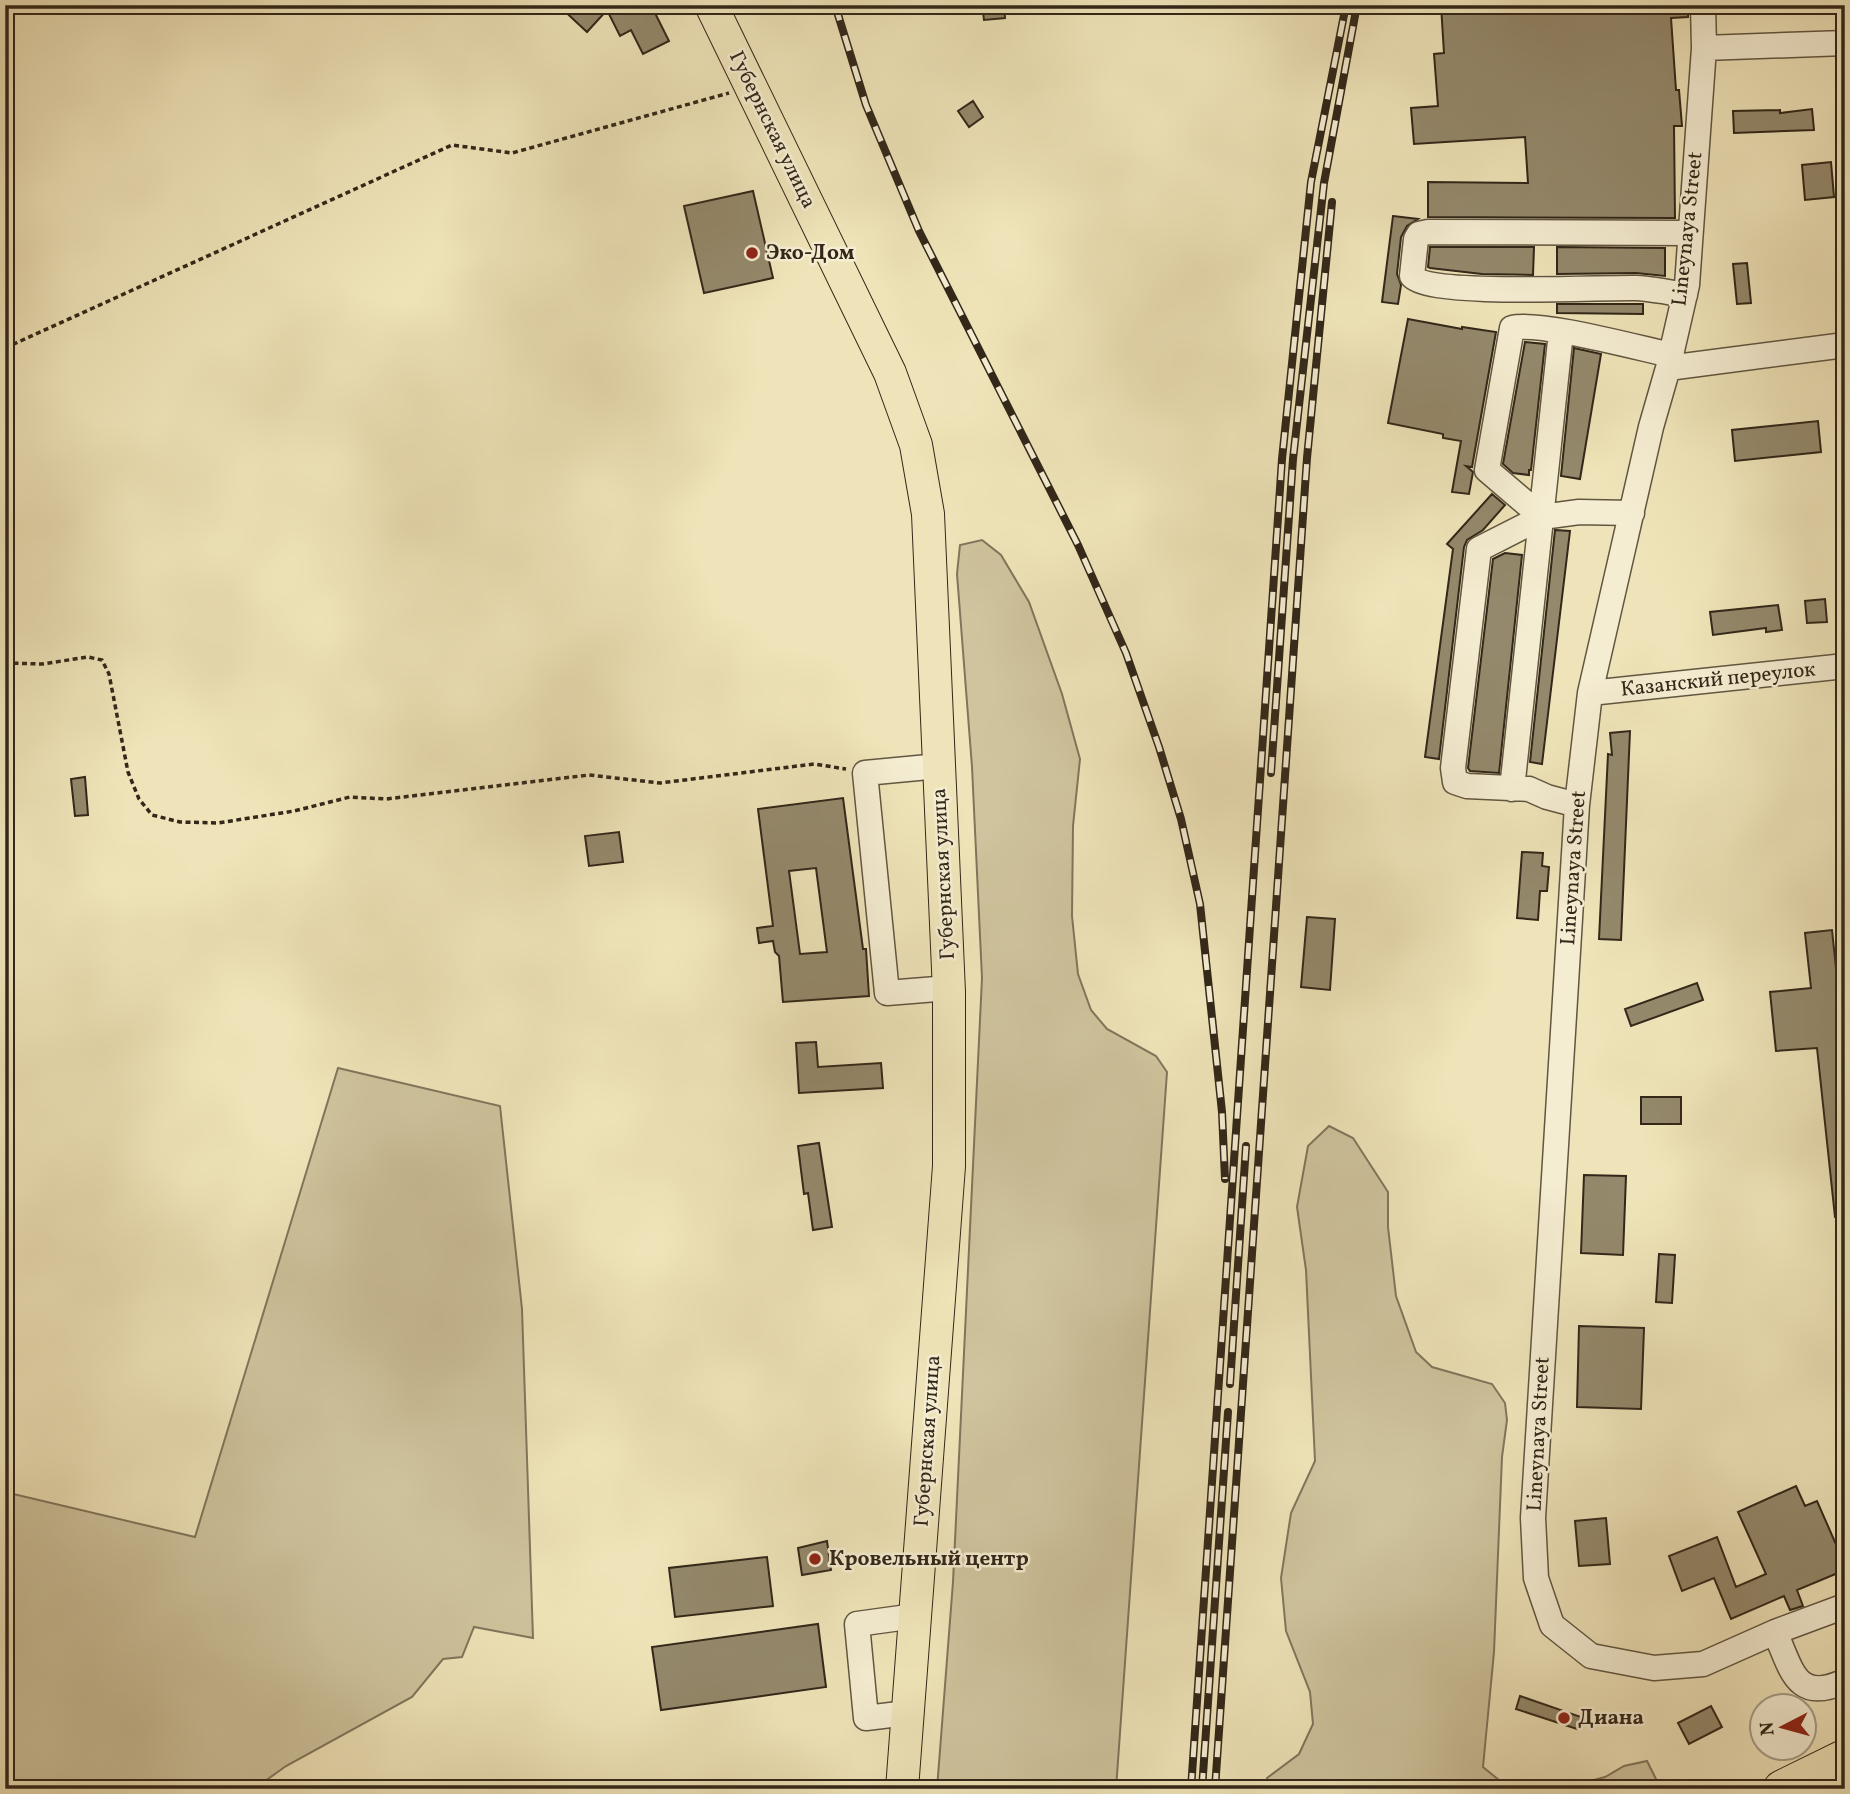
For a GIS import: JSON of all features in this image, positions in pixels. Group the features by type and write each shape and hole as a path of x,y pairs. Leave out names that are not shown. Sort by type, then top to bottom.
{"highway":[{"path":"1782,1789 1845,1758"},
{"path":"1830,1789 1845,1781"}],"main road":[{"name":"Губернская улица","path":"711,5 890,373 916,445 928,514 949,988 949,1166 902,1789"}],"street":[{"name":"Lineynaya Street","path":"1703,5 1704,48 1685,295 1670,362 1651,427 1590,693 1577,805 1534,1504 1536,1578 1552,1625 1591,1656 1654,1668 1703,1664 1775,1632 1845,1606"},
{"path":"1704,48 1845,43"},
{"path":"1685,295 1638,288 1460,288 1417,282 1412,276 1416,239 1419,234 1428,232 1690,233"},
{"path":"1542,517 1487,470 1512,328 1522,325 1560,332 1670,362 1845,345"},
{"path":"1512,789 1560,332"},
{"path":"1577,805 1529,789 1467,786 1455,782 1453,768 1479,549 1542,517 1579,512 1632,513"},
{"name":"Казанский переулок","path":"1590,693 1845,666"},
{"path":"939,766 865,773 887,993 949,988"},
{"path":"907,1713 866,1718 857,1624 915,1616"},
{"path":"1775,1632 1796,1680 1804,1687 1828,1689 1845,1681"}],"path":[{"path":"5,348 452,145 512,153 751,87"},
{"path":"5,663 42,664 88,657 102,660 109,674 128,772 139,799 152,816 180,822 218,823 294,811 350,797 386,799 589,775 660,783 814,764 865,773"}],"shaded area":[{"path":"982,540 1001,555 1029,602 1062,694 1080,759 1073,826 1072,916 1078,974 1091,1010 1107,1029 1156,1056 1167,1072 1116,1789 937,1789 953,1582 982,978 972,767 957,574 960,545"},
{"path":"338,1068 500,1106 522,1309 533,1638 474,1627 462,1657 443,1659 412,1697 286,1766 254,1789 5,1789 5,1492 195,1537"},
{"path":"1329,1126 1353,1138 1388,1192 1388,1227 1396,1296 1416,1352 1432,1367 1492,1384 1505,1403 1507,1420 1502,1457 1494,1652 1483,1767 1505,1785 1563,1788 1605,1777 1624,1766 1647,1761 1658,1783 1651,1789 1265,1789 1267,1778 1299,1754 1313,1724 1310,1692 1286,1631 1281,1578 1291,1513 1315,1461 1306,1270 1297,1207 1308,1146"}],"building":[{"path":"558,5 651,5 669,41 643,54 631,30 620,36 607,10 587,32"},
{"path":"982,5 1004,5 1005,18 984,20"},
{"path":"1441,5 1688,5 1688,17 1671,18 1676,90 1679,90 1682,126 1674,126 1675,218 1428,217 1428,182 1528,183 1525,137 1414,144 1411,108 1438,106 1434,54 1444,53"},
{"path":"973,101 983,117 969,127 958,111"},
{"path":"1812,109 1814,130 1734,133 1733,111 1780,110 1780,113"},
{"path":"1831,162 1834,197 1805,200 1802,165"},
{"path":"753,191 773,278 704,293 684,206"},
{"path":"1393,216 1418,219 1407,226 1401,237 1397,274 1401,285 1398,304 1382,302"},
{"path":"1430,247 1534,247 1533,275 1482,274 1430,268"},
{"path":"1557,247 1665,248 1665,276 1636,273 1557,274"},
{"path":"1747,263 1751,303 1737,304 1733,264"},
{"path":"1557,304 1643,304 1643,314 1557,313"},
{"path":"1408,319 1496,332 1472,467 1466,466 1473,472 1469,494 1452,492 1461,441 1443,438 1443,434 1388,423"},
{"path":"1525,342 1545,344 1529,475 1513,473 1503,464"},
{"path":"1574,348 1601,354 1580,479 1561,476"},
{"path":"1818,421 1821,452 1735,461 1732,430"},
{"path":"1492,494 1505,505 1483,530 1467,540 1464,547 1439,759 1425,757 1453,549 1447,544"},
{"path":"1555,530 1570,531 1542,764 1530,762"},
{"path":"1505,553 1522,555 1499,773 1470,771 1468,768 1493,559"},
{"path":"1825,599 1827,622 1807,623 1805,601"},
{"path":"1778,605 1782,630 1766,632 1766,628 1713,635 1710,612"},
{"path":"1630,731 1621,940 1599,939 1608,754 1612,755 1610,733"},
{"path":"85,777 88,815 75,816 71,779"},
{"path":"843,798 863,949 866,949 869,996 783,1002 779,956 775,952 773,941 759,943 757,928 773,926 758,809","holes":["816,868 827,952 800,954 789,871"]},
{"path":"619,832 623,862 589,866 585,836"},
{"path":"1522,852 1543,853 1542,866 1549,867 1547,891 1540,891 1538,920 1517,918"},
{"path":"1307,917 1335,919 1330,990 1301,987"},
{"path":"1832,930 1845,1053 1845,1216 1835,1217 1817,1048 1776,1051 1770,992 1811,988 1805,933"},
{"path":"1697,983 1703,1000 1631,1026 1625,1009"},
{"path":"816,1042 818,1067 881,1063 883,1088 799,1093 796,1043"},
{"path":"1641,1097 1681,1097 1681,1124 1641,1124"},
{"path":"819,1143 832,1227 813,1230 808,1193 804,1194 798,1146"},
{"path":"1584,1175 1626,1176 1623,1255 1581,1253"},
{"path":"1659,1254 1675,1255 1672,1303 1656,1302"},
{"path":"1579,1326 1644,1328 1641,1409 1577,1407"},
{"path":"1796,1486 1805,1506 1817,1501 1845,1570 1797,1590 1803,1606 1790,1610 1784,1596 1731,1619 1714,1578 1682,1591 1669,1556 1717,1537 1736,1587 1766,1574 1738,1512"},
{"path":"1606,1518 1610,1564 1579,1566 1575,1521"},
{"name":"Кровельный центр","path":"827,1541 831,1570 802,1575 798,1548"},
{"path":"767,1557 773,1606 675,1617 669,1568"},
{"path":"818,1624 826,1687 661,1710 652,1647"},
{"path":"1520,1696 1581,1717 1577,1729 1516,1709"},
{"path":"1711,1706 1722,1727 1689,1744 1678,1723"}],"railway":[{"path":"835,5 866,105 919,231 1078,545 1126,653 1159,747 1181,819 1200,904 1222,1112 1225,1179"},
{"path":"1191,1789 1282,459 1311,182 1346,5"},
{"path":"1271,773 1293,459 1324,183 1357,5"},
{"path":"1215,1789 1307,458 1332,202"},
{"path":"1230,1384 1246,1146"},
{"path":"1202,1789 1228,1412"}],"place":[{"name":"Эко-Дом","path":"752,253"},
{"name":"Кровельный центр","path":"815,1559"},
{"name":"Диана","path":"1564,1718"}]}
